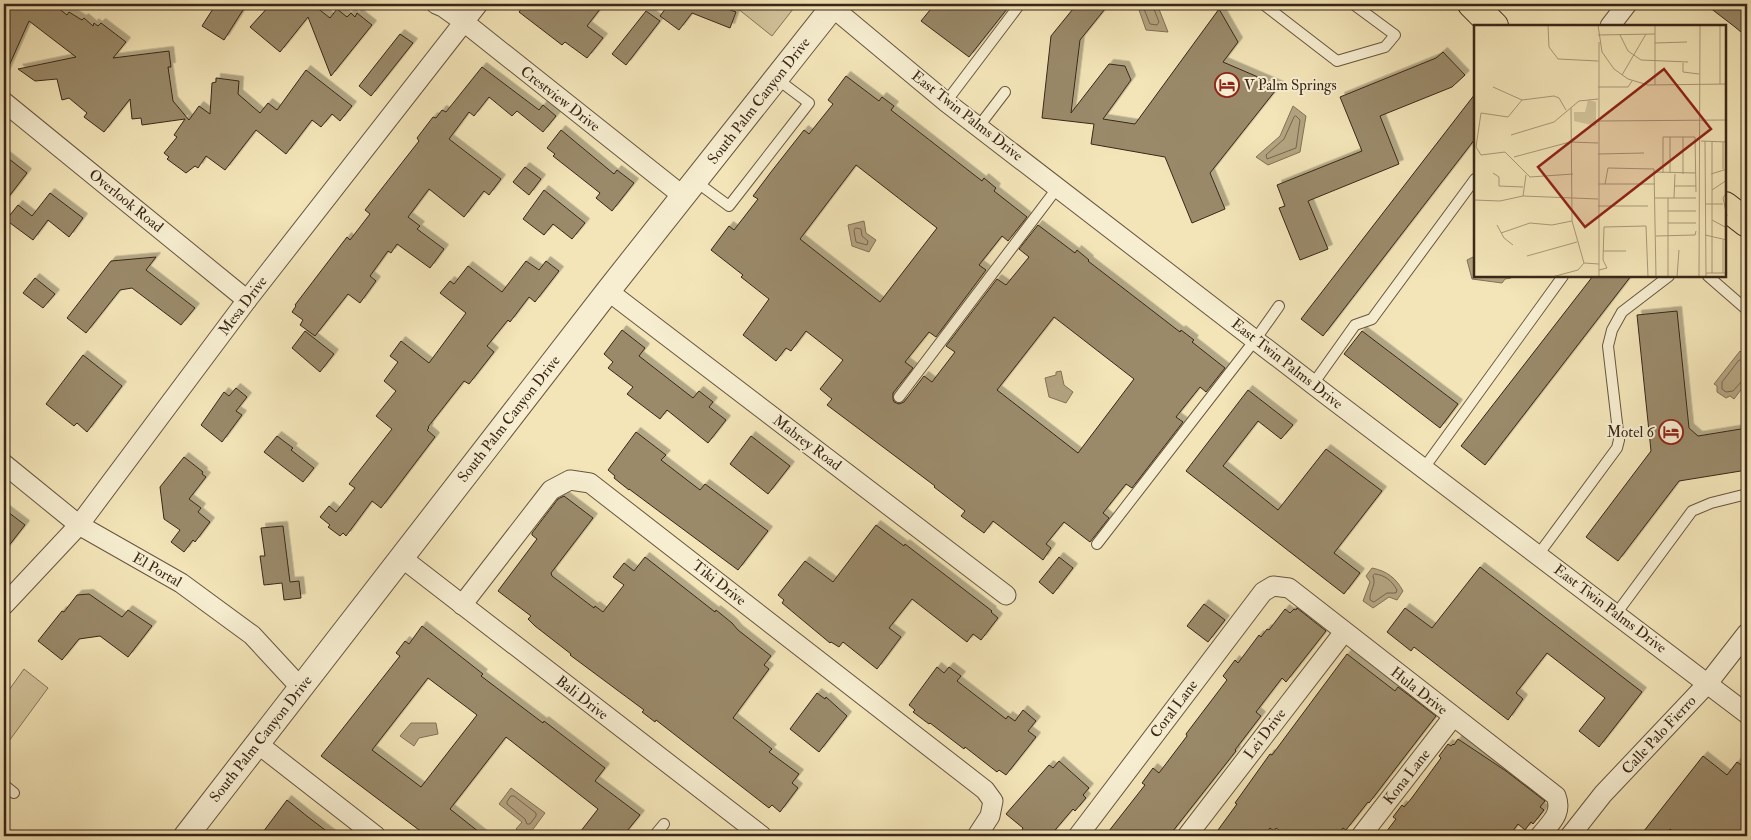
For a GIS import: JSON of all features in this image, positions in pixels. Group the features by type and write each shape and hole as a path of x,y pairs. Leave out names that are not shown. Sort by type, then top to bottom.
{"main road":[{"path":"1472,4 1493,25"}],"street":[{"name":"Crestview Drive","path":"436,4 464,22 689,189"},
{"name":"Mesa Drive","path":"4,605 79,525 247,300 478,4"},
{"path":"1611,25 1627,4"},
{"name":"East Twin Palms Drive","path":"834,6 946,102 1312,384 1747,714"},
{"name":"South Palm Canyon Drive","path":"186,836 608,292 834,6"},
{"name":"Overlook Road","path":"4,102 247,300"},
{"name":"Mabrey Road","path":"608,292 1006,595"},
{"name":"El Portal","path":"4,464 79,525 180,582 252,635 301,688"},
{"name":"Tiki Drive","path":"462,605 551,490 570,480 590,483 984,790 993,801 990,816 977,836"},
{"name":"Bali Drive","path":"402,558 762,836"},
{"name":"Hula Drive","path":"1273,586 1289,588 1556,796 1559,804 1558,814 1540,836"},
{"name":"Coral Lane","path":"1078,836 1263,592 1273,586"},
{"name":"Lei Drive","path":"1187,836 1344,632"},
{"name":"Calle Palo Fierro","path":"1570,836 1603,794 1708,683 1747,633"},
{"name":"Kona Lane","path":"1361,836 1453,717"},
{"path":"258,744 376,836"}],"lane":[{"path":"946,102 1020,4"},
{"path":"1263,4 1337,61 1385,48 1395,35 1353,4"},
{"path":"689,189 729,206 809,103 777,79"},
{"path":"979,126 1005,92"},
{"path":"1312,384 1355,325 1372,318 1474,181"},
{"path":"899,396 1058,187"},
{"path":"1424,468 1562,278"},
{"path":"1538,555 1617,448 1619,440 1608,346 1612,330 1622,312 1666,278"},
{"path":"1710,278 1747,310"},
{"path":"1097,544 1255,340 1278,306"},
{"path":"1616,614 1692,511 1710,503 1747,494"},
{"path":"4,785 14,793"},
{"path":"654,836 664,824"}],"shaded area":[{"path":"732,4 797,4 772,36"},
{"path":"24,669 48,688 9,741 4,737 4,697"}],"water":[{"path":"1137,4 1157,4 1168,32 1146,30"},
{"path":"1293,106 1306,116 1300,152 1268,165 1256,157 1280,136"},
{"path":"864,221 866,233 876,240 869,252 852,246 848,225"},
{"path":"1474,256 1474,278 1511,278 1505,279 1502,283 1472,279 1467,260"},
{"path":"1740,351 1747,357 1747,382 1734,399 1730,396 1726,398 1717,392 1717,386 1714,384"},
{"path":"1061,371 1064,385 1073,392 1066,403 1049,397 1045,378 1056,375 1056,372"},
{"path":"1372,568 1387,573 1397,582 1403,591 1397,600 1389,597 1373,608 1363,601 1370,582 1366,576"},
{"path":"411,723 436,723 438,734 419,738 414,746 400,736"},
{"path":"511,788 545,813 528,836 525,836 516,829 522,822 499,804"}],"building":[{"path":"4,4 53,4 67,15 69,12 82,20 84,18 93,26 94,23 98,26 101,23 126,42 113,58 169,51 171,67 168,67 173,101 189,120 199,106 210,114 212,83 216,82 216,78 239,81 238,94 260,113 268,103 277,110 306,70 352,106 340,121 332,114 321,127 312,120 286,154 256,130 225,170 206,156 198,168 195,166 186,173 167,159 169,157 164,153 177,137 174,135 185,119 142,125 141,118 132,119 130,99 104,132 84,117 87,113 69,98 62,100 57,79 35,81 18,69 76,57 29,21 4,77"},
{"path":"216,4 232,4 243,10 224,40 202,26"},
{"path":"271,4 319,4 316,7 330,18 337,9 347,17 351,13 355,17 357,13 372,25 331,76 308,17 280,52 250,27"},
{"path":"525,4 604,4 587,26 603,38 587,58 565,42 562,45 519,12"},
{"path":"669,4 714,4 736,12 730,28 692,13 679,30 660,16"},
{"path":"935,4 1011,4 969,57 921,21"},
{"path":"1077,4 1109,4 1080,40 1071,113 1109,64 1125,66 1131,80 1103,119 1135,124 1219,9 1238,42 1223,62 1279,86 1210,173 1225,209 1192,223 1165,157 1091,144 1094,124 1042,118 1051,36"},
{"path":"1705,4 1747,4 1747,37 1735,27"},
{"path":"646,11 660,21 626,65 612,54"},
{"path":"400,34 413,43 371,96 359,86"},
{"path":"1443,52 1465,75 1452,87 1380,116 1399,164 1308,201 1328,249 1300,260 1279,208 1285,206 1277,185 1362,151 1340,97 1436,58"},
{"path":"482,67 539,110 543,105 556,116 543,132 517,111 512,116 489,97 474,116 469,112 449,139 501,179 489,195 484,191 464,217 429,189 408,217 420,226 417,229 444,249 430,268 397,244 391,253 388,251 370,276 376,281 360,303 348,294 315,336 300,325 303,320 292,312 295,305 347,237 350,240 370,214 365,210 419,141 417,138 433,117 436,118 442,110 446,112"},
{"path":"846,76 879,101 882,97 894,106 891,110 982,181 984,178 996,188 994,191 1027,217 1008,241 1002,236 979,265 986,270 936,337 929,332 905,362 913,368 893,393 894,402 899,404 904,402 924,376 932,382 955,352 946,346 997,279 1006,285 1029,257 1019,249 1038,225 1075,253 1077,250 1088,261 1180,332 1181,330 1194,340 1192,342 1225,368 1206,392 1200,387 1176,417 1183,422 1132,488 1126,484 1103,513 1109,518 1090,542 1064,522 1046,544 1051,548 1043,560 993,521 984,533 961,516 965,511 935,486 827,405 832,399 820,389 843,360 806,331 791,351 786,348 776,361 743,335 769,299 741,277 743,275 711,250 729,226 734,230 758,199 753,196 804,130 809,134 833,104 828,100","holes":["856,165 937,228 880,302 800,239","1054,317 1134,379 1078,453 997,390"]},
{"path":"1474,95 1474,140 1323,336 1301,319"},
{"path":"561,130 614,174 617,170 634,183 612,211 596,198 600,193 553,156 555,154 547,148"},
{"path":"4,155 27,173 4,203"},
{"path":"525,167 541,179 529,195 513,182"},
{"path":"544,190 585,223 572,239 553,224 544,235 523,219"},
{"path":"50,193 83,218 69,237 48,220 33,240 6,220 18,205 32,216"},
{"path":"156,257 146,270 195,308 181,325 132,288 120,290 86,333 67,318 111,261"},
{"path":"526,261 539,270 546,261 559,271 535,302 529,297 510,322 508,320 487,346 494,352 469,384 464,381 428,427 427,430 435,437 381,508 372,501 346,536 343,533 340,536 328,527 330,525 320,517 329,506 336,512 355,488 349,484 392,429 376,416 396,391 384,381 398,362 390,356 401,341 429,363 466,313 440,293 450,281 454,284 468,266 502,292"},
{"path":"35,278 55,294 43,308 23,293"},
{"path":"1591,278 1629,278 1485,465 1461,446"},
{"name":"Motel 6","path":"1677,311 1689,428 1698,436 1747,428 1747,470 1679,481 1618,561 1586,537 1651,451 1637,315"},
{"path":"622,330 645,348 639,356 693,398 699,391 713,402 709,407 726,420 708,443 667,410 660,419 627,394 633,387 608,368 613,362 604,354"},
{"path":"305,331 334,354 320,372 292,348"},
{"path":"1362,331 1458,404 1440,428 1344,354"},
{"path":"83,355 122,386 87,432 77,423 74,426 46,404"},
{"path":"236,388 247,397 236,411 242,415 222,442 201,425 224,392 229,396"},
{"path":"1248,390 1293,425 1281,439 1258,421 1223,466 1278,510 1326,449 1382,491 1334,553 1360,573 1344,594 1186,471"},
{"path":"636,432 666,455 661,460 700,490 705,484 768,531 738,570 629,490 614,478 615,476 608,470"},
{"path":"277,436 314,468 303,482 264,452"},
{"path":"751,436 790,466 768,494 730,464"},
{"path":"184,457 203,472 202,474 206,477 189,499 201,508 198,512 210,522 195,542 193,540 184,552 171,542 180,530 164,519 160,487"},
{"path":"564,496 593,518 551,573 552,576 594,608 595,606 603,612 624,585 613,577 624,563 634,571 645,557 715,612 716,610 771,656 764,665 769,669 733,718 772,749 769,752 799,774 792,783 798,788 780,812 772,805 769,808 656,720 655,722 642,712 644,710 570,655 535,626 528,619 531,616 498,591 537,539 532,533 558,499"},
{"path":"4,509 25,525 4,552"},
{"path":"876,525 904,546 905,544 992,611 998,618 981,640 973,634 967,642 912,599 889,628 901,637 877,669 843,642 839,647 830,643 782,603 784,600 778,595 805,561 833,582"},
{"path":"283,526 290,582 299,581 301,598 284,600 282,583 264,585 260,556 265,556 261,528"},
{"path":"1059,557 1073,568 1053,594 1039,582"},
{"path":"1480,567 1642,692 1599,747 1579,731 1605,698 1547,653 1516,693 1523,699 1508,720 1414,647 1411,651 1387,632 1405,608 1432,628"},
{"path":"89,594 122,617 128,610 152,626 128,657 100,636 79,639 62,660 38,641 77,595"},
{"path":"1204,604 1225,620 1208,642 1187,626"},
{"path":"1297,608 1326,631 1286,682 1282,678 1256,712 1261,716 1236,751 1169,836 1105,836 1145,785 1142,783 1153,768 1159,773 1187,736 1186,734 1227,680 1223,676 1235,660 1238,663 1259,635 1261,637 1267,629 1269,630 1285,609 1290,613"},
{"path":"422,626 483,674 481,676 605,768 595,781 640,815 623,836 577,836 598,809 506,737 450,809 484,836 427,836 321,756 400,656 396,653 405,641 409,644","holes":["428,678 477,715 421,787 372,750"]},
{"path":"1347,654 1395,691 1398,687 1436,716 1369,803 1346,830 1343,828 1337,836 1287,836 1276,828 1274,831 1270,828 1264,836 1226,836 1218,830 1237,804 1235,803"},
{"path":"937,667 944,673 949,667 961,676 957,681 1006,719 1008,716 1015,721 1023,710 1036,721 1028,731 1036,737 1006,775 999,770 997,772 965,747 964,749 913,712 915,710 909,705"},
{"path":"817,693 825,699 826,697 847,716 819,752 790,729"},
{"path":"1458,739 1506,771 1545,801 1540,807 1544,810 1533,824 1531,822 1525,830 1518,824 1509,836 1383,836 1396,819 1393,817 1402,805 1404,807 1411,799 1441,758 1439,756 1448,744 1454,745"},
{"path":"1703,756 1727,775 1737,762 1747,769 1747,836 1679,836 1670,829 1664,836 1640,836"},
{"path":"1059,761 1089,788 1083,795 1086,798 1075,811 1073,809 1050,836 1029,836 1022,830 1023,828 1006,814 1049,765 1053,768"},
{"path":"287,800 308,817 333,836 260,836"}],"place":[{"name":"V Palm Springs","path":"1227,85"},
{"name":"Motel 6","path":"1671,432"}]}
